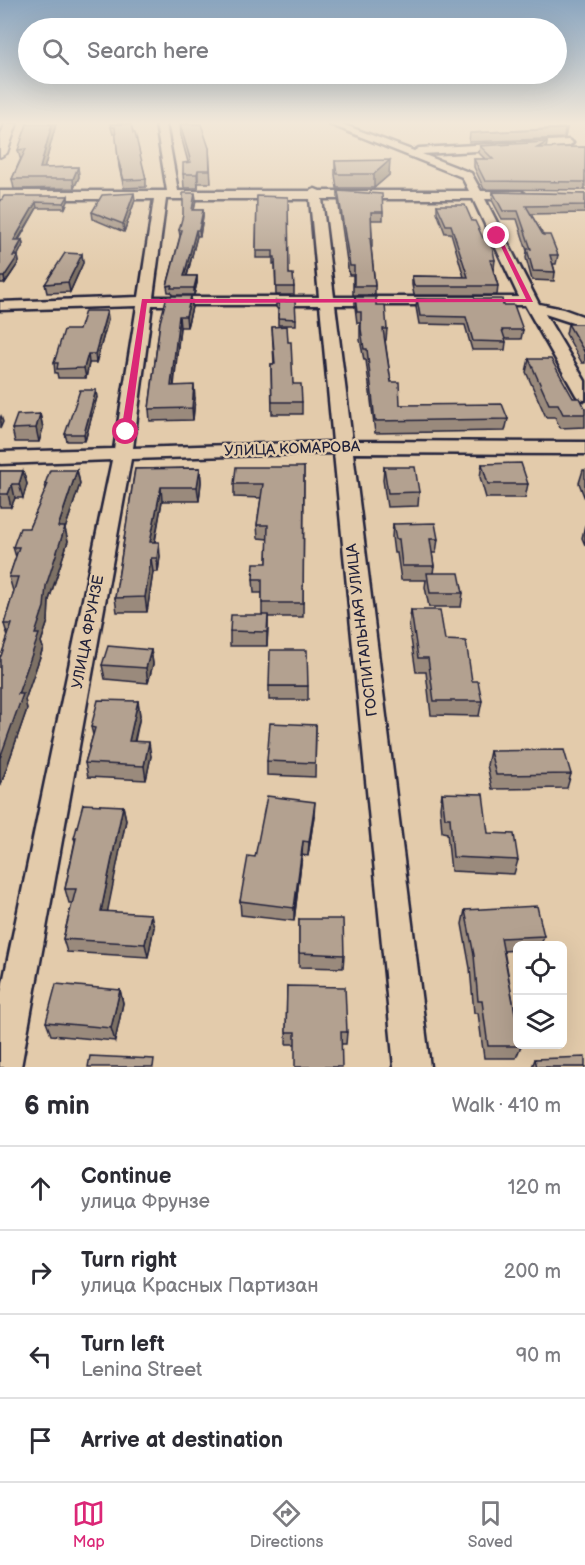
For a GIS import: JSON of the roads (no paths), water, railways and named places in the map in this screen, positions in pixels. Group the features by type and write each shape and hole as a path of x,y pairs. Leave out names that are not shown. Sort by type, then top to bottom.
{"street":[{"name":"УЛИЦА ФРУНЗЕ","path":"3,1067 123,454 144,301 167,194 165,174"},
{"path":"462,174 467,176 532,304 585,395"},
{"name":"ГОСПИТАЛЬНАЯ УЛИЦА","path":"315,194 341,447 412,1067"},
{"path":"0,195 537,195"},
{"path":"0,306 144,301 532,304 585,322"},
{"name":"УЛИЦА КОМАРОВА","path":"0,458 341,447 585,448"}]}
